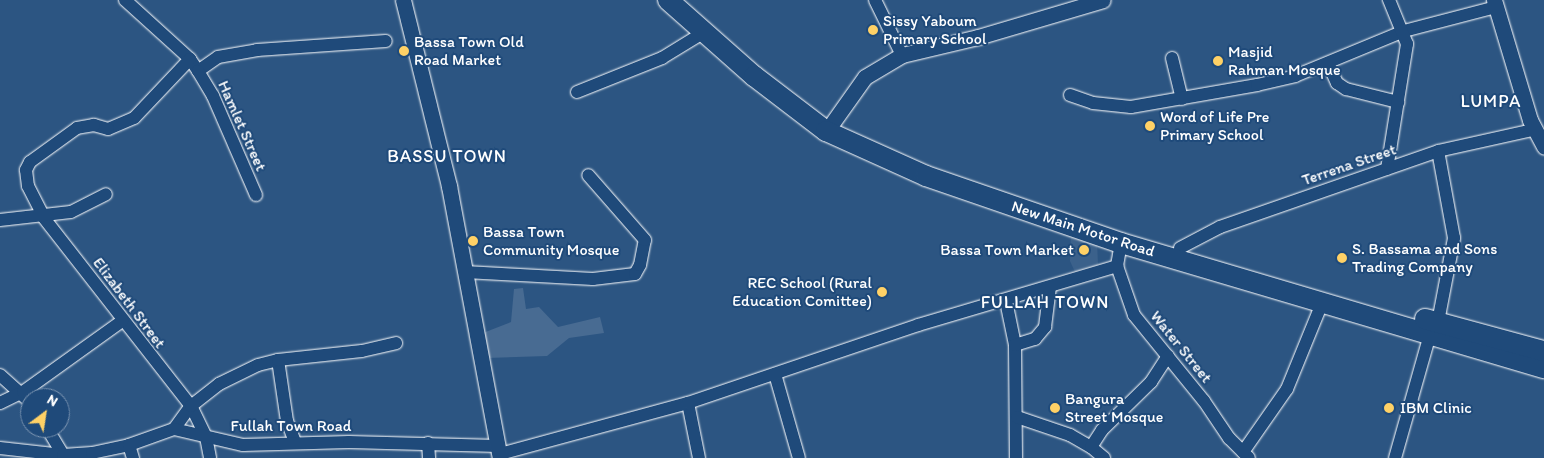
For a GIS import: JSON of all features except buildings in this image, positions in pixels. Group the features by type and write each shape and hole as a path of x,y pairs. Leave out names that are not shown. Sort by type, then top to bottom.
{"highway":[{"name":"New Main Motor Road","path":"668,0 703,33 826,131 926,176 1121,243 1323,301 1434,328 1544,351"},
{"name":"New Main Motor Road","path":"682,0 760,69 833,122 929,167 1021,200 1434,328 1544,368"}],"street":[{"name":"Hamlet Street","path":"125,0 190,59 213,96 256,195"},
{"path":"403,0 449,186 499,453"},
{"path":"875,0 902,55"},
{"path":"833,122 865,77 902,55 978,37 1103,0"},
{"path":"1388,168 1407,44 1404,31 1389,0"},
{"path":"1070,95 1093,103 1131,107 1182,99 1295,76 1404,31 1495,3 1534,130 1544,146"},
{"path":"577,92 662,58 703,33"},
{"path":"198,71 218,57 258,50 386,41"},
{"path":"1172,58 1182,99"},
{"name":"Elizabeth Street","path":"190,59 134,118 122,126 108,128 94,124 77,128 30,162 26,170 28,186 44,218 122,321 191,406 206,436 210,458"},
{"path":"1328,63 1337,83 1346,89 1398,102"},
{"name":"Terrena Street","path":"1180,248 1220,227 1438,151 1534,130"},
{"path":"1395,458 1434,328 1454,238 1438,151"},
{"path":"465,272 593,279 635,274 640,265 646,240 588,176"},
{"path":"0,220 44,218 71,212 106,194"},
{"name":"Water Street","path":"1121,243 1117,266 1134,315 1246,455"},
{"name":"Fullah Town Road","path":"174,429 243,445 295,442 428,444 499,453 688,403 918,325 1006,302 1117,266"},
{"path":"1015,345 1041,334 1045,327 1050,288"},
{"path":"1246,455 1287,389 1323,301"},
{"path":"1006,302 1015,345 1016,458"},
{"path":"37,388 122,321"},
{"path":"0,448 63,455 129,446 174,429 191,406 219,384 278,360 362,352 396,343"},
{"path":"1091,446 1108,424 1152,382 1168,356"},
{"path":"278,360 287,421 295,442"},
{"path":"775,374 799,458"},
{"path":"0,375 20,392"},
{"path":"0,403 20,398"},
{"path":"688,403 699,458"},
{"path":"1017,417 1070,435 1091,446 1104,458"},
{"path":"53,438 63,455"},
{"path":"428,444 429,458"},
{"path":"129,446 133,458"}],"shaded area":[{"name":"Bassa Town Market","path":"1071,232 1097,240 1098,265 1075,272 1070,261"},
{"path":"523,288 526,309 539,307 558,327 600,317 604,333 569,338 547,356 486,358 483,333 511,322 514,289"}],"place":[{"name":"Sissy Yaboum Primary School","path":"873,30"},
{"name":"Bassa Town Old Road Market","path":"404,51"},
{"name":"Masjid Rahman Mosque","path":"1218,61"},
{"name":"Word of Life Pre Primary School","path":"1150,126"},
{"name":"Bassa Town Community Mosque","path":"473,241"},
{"name":"Bassa Town Market","path":"1084,250"},
{"name":"S. Bassama and Sons Trading Company","path":"1342,258"},
{"name":"REC School (Rural Education Comittee)","path":"882,292"},
{"name":"Bangura Street Mosque","path":"1055,408"},
{"name":"IBM Clinic","path":"1389,408"}],"district":[{"name":"LUMPA","path":"1491,101"},
{"name":"BASSU TOWN","path":"447,156"},
{"name":"FULLAH TOWN","path":"1045,302"}]}
